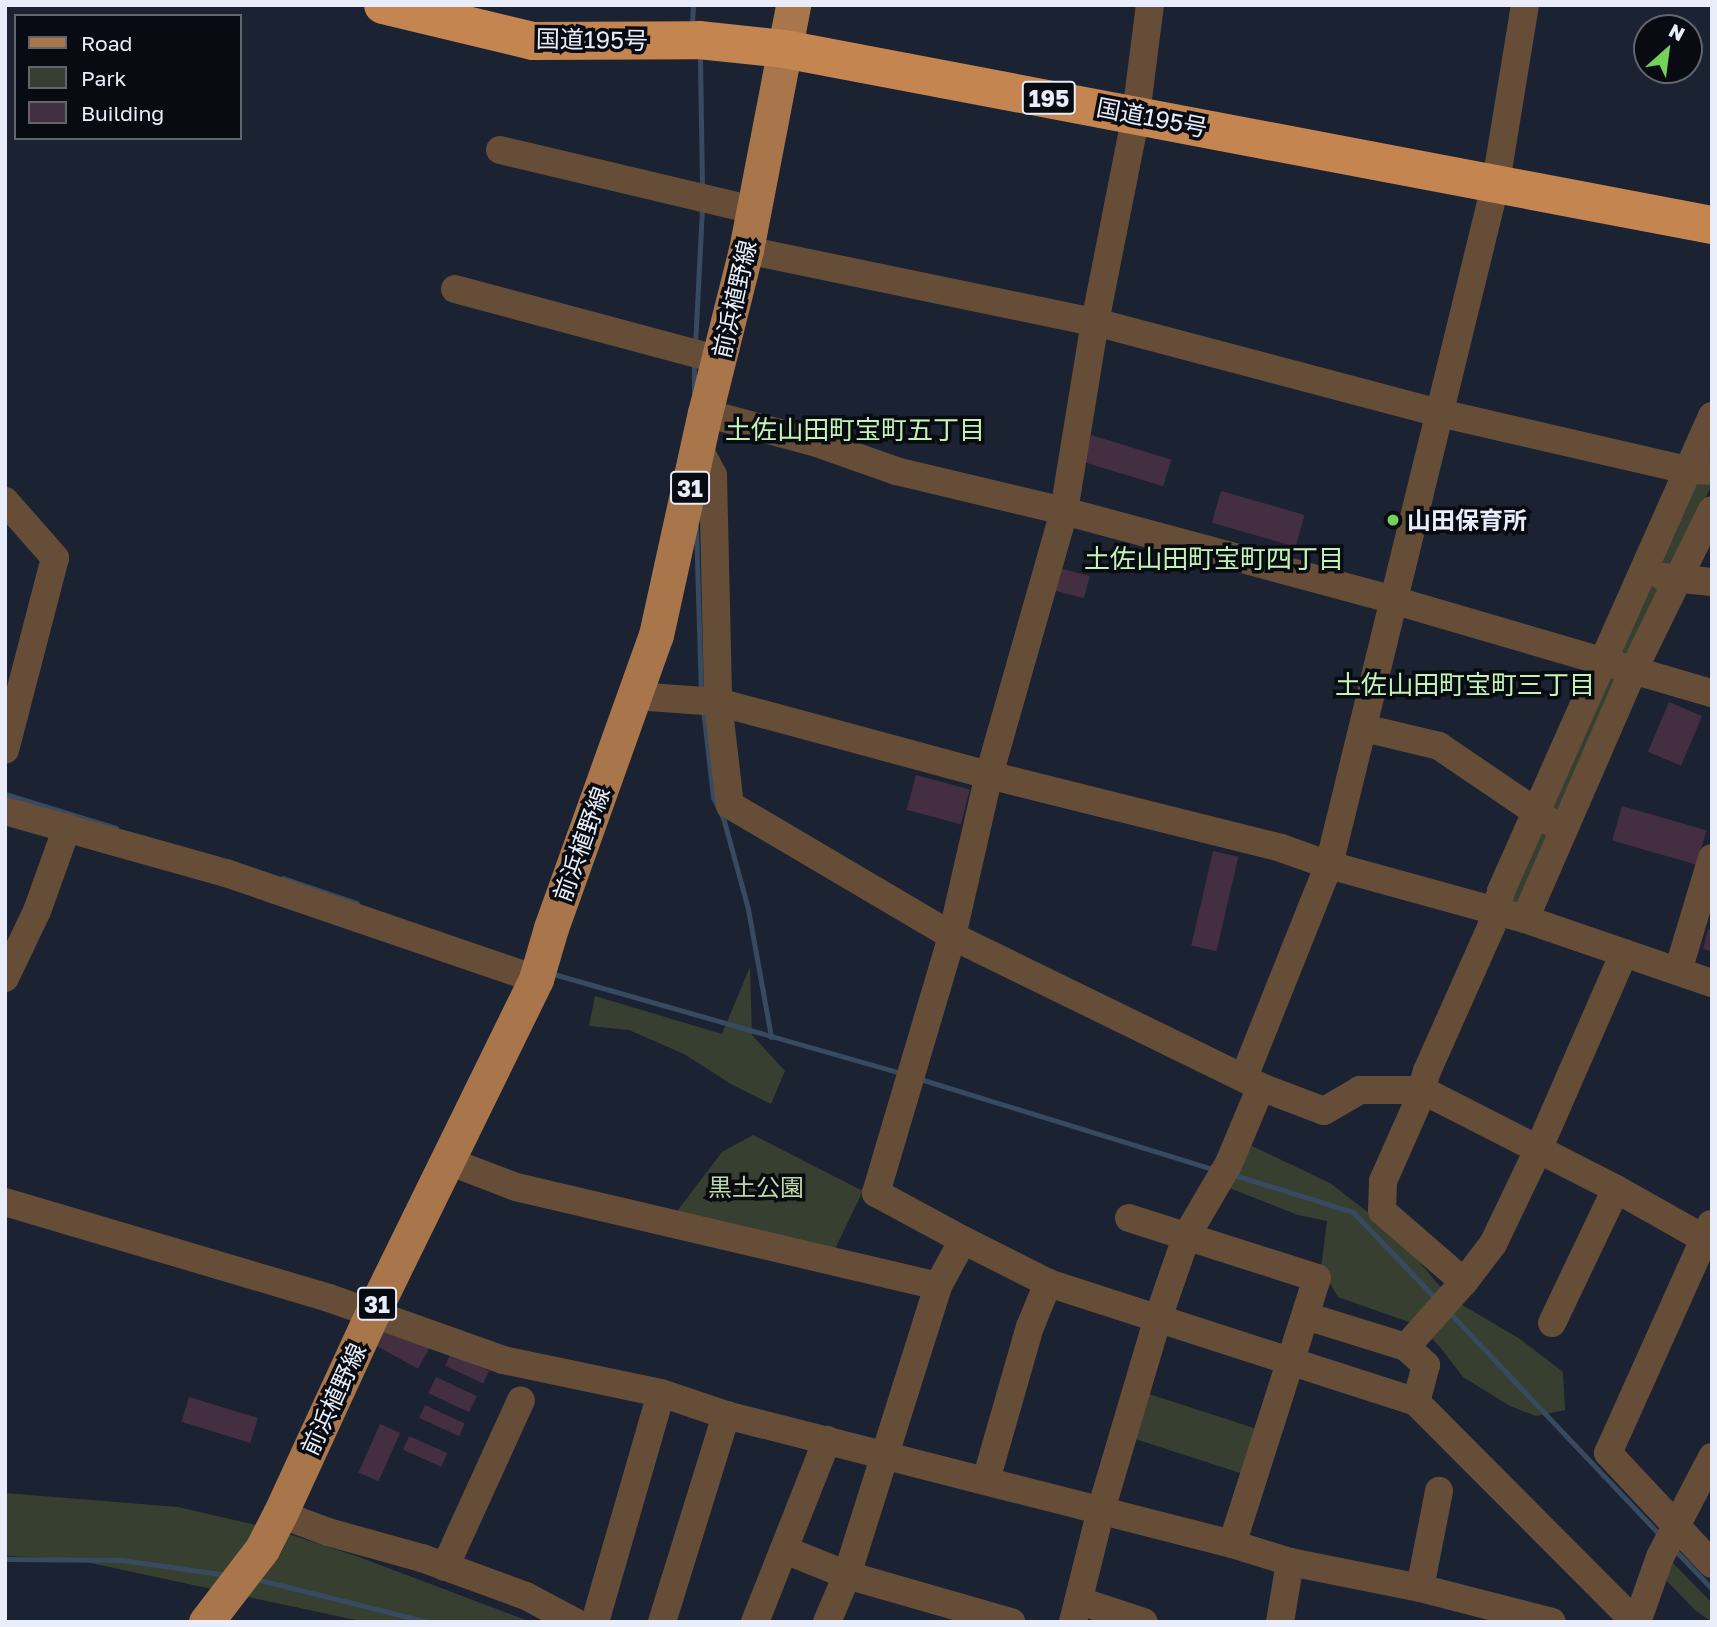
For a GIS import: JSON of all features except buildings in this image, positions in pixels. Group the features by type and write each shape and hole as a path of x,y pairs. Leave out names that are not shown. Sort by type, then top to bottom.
{"highway":[{"name":"国道195号","path":"383,5 533,41 698,40 784,49 1712,225"}],"main road":[{"name":"前浜植野線","path":"212,1617 262,1549 281,1514 373,1312 539,968 656,635 705,413 703,356 746,250 793,5"}],"street":[{"path":"1150,5 1136,114 1095,322 1064,511 989,775 952,936 876,1193 1048,1283 1157,1321 1416,1402 1636,1622 1670,1540 1712,1457"},
{"path":"1144,1622 1077,1611 1101,1510 1157,1321 1188,1235 1229,1163 1253,1082 1329,866 1496,182 1525,5"},
{"path":"500,150 754,210"},
{"path":"746,250 1095,322 1440,413 1700,471"},
{"path":"455,289 703,356"},
{"path":"705,413 817,443 896,471 1064,511 1393,600 1712,693"},
{"path":"1464,1282 1382,1211 1383,1181 1422,1090 1427,1071 1491,927 1495,910 1536,813 1602,663 1644,570 1700,471 1712,416"},
{"path":"698,447 713,475 706,701 730,805 952,936 1253,1082 1324,1111 1360,1090 1422,1090 1709,1235 1608,1452 1670,1540 1712,1564"},
{"path":"5,501 55,558 5,750"},
{"path":"1525,919 1562,828 1633,671 1712,510"},
{"path":"1644,570 1668,579 1681,577 1712,582"},
{"path":"635,696 706,701 1281,848 1329,866 1525,919 1712,983"},
{"path":"1364,728 1439,746 1562,828"},
{"path":"5,811 68,827 539,968"},
{"path":"5,978 37,911 68,827"},
{"path":"1678,971 1712,858"},
{"path":"1406,1347 1464,1282 1493,1244 1538,1150 1624,953"},
{"path":"448,1161 516,1187 938,1286"},
{"path":"1552,1323 1616,1189"},
{"path":"5,1202 91,1225 373,1312 417,1332 503,1360 661,1393 726,1415 1232,1544 1290,1562 1420,1588 1552,1622"},
{"path":"1129,1218 1317,1278 1232,1544"},
{"path":"827,1622 847,1576 938,1286 963,1240"},
{"path":"986,1480 1030,1326 1048,1283"},
{"path":"1306,1316 1406,1347 1426,1365 1416,1402"},
{"path":"595,1622 661,1393"},
{"path":"445,1567 521,1400"},
{"path":"662,1622 726,1415"},
{"path":"755,1622 827,1440"},
{"path":"1420,1588 1439,1491"},
{"path":"281,1514 328,1532 445,1567 526,1595 575,1622"},
{"path":"785,1550 847,1576 1011,1622"},
{"path":"1280,1622 1290,1562"}],"green space":[{"path":"1712,441 1712,484 1520,905 1506,897"},
{"path":"750,967 752,1035 785,1071 771,1104 731,1084 684,1054 629,1030 589,1026 595,996 722,1034"},
{"name":"黒土公園","path":"753,1135 863,1191 832,1255 675,1214 722,1152"},
{"path":"1250,1145 1330,1183 1370,1214 1410,1251 1449,1297 1520,1339 1563,1372 1565,1410 1536,1416 1510,1406 1463,1377 1420,1326 1338,1297 1321,1268 1327,1221 1298,1215 1229,1188"},
{"path":"1146,1393 1260,1430 1246,1475 1131,1438"},
{"path":"5,1493 178,1507 273,1529 359,1557 531,1622 365,1622 72,1559 5,1556"},
{"path":"1671,1561 1712,1603 1712,1622 1696,1611 1661,1575"}],"waterway":[{"path":"692,24 693,5"},
{"path":"700,59 702,189"},
{"path":"695,346 702,206"},
{"path":"694,363 694,392"},
{"path":"696,527 701,692"},
{"path":"703,709 713,797 724,821 748,909 771,1037"},
{"path":"5,794 116,828"},
{"path":"283,878 357,903"},
{"path":"550,973 904,1074"},
{"path":"920,1079 1215,1170"},
{"path":"1231,1174 1353,1212 1437,1300"},
{"path":"1449,1312 1661,1536"},
{"path":"1673,1548 1712,1589"},
{"path":"5,1559 122,1560 220,1574"},
{"path":"260,1580 429,1622"}],"place":[{"name":"山田保育所","path":"1393,520"}],"district":[{"name":"土佐山田町宝町五丁目","path":"855,430"},
{"name":"土佐山田町宝町四丁目","path":"1214,559"},
{"name":"土佐山田町宝町三丁目","path":"1465,685"}]}
